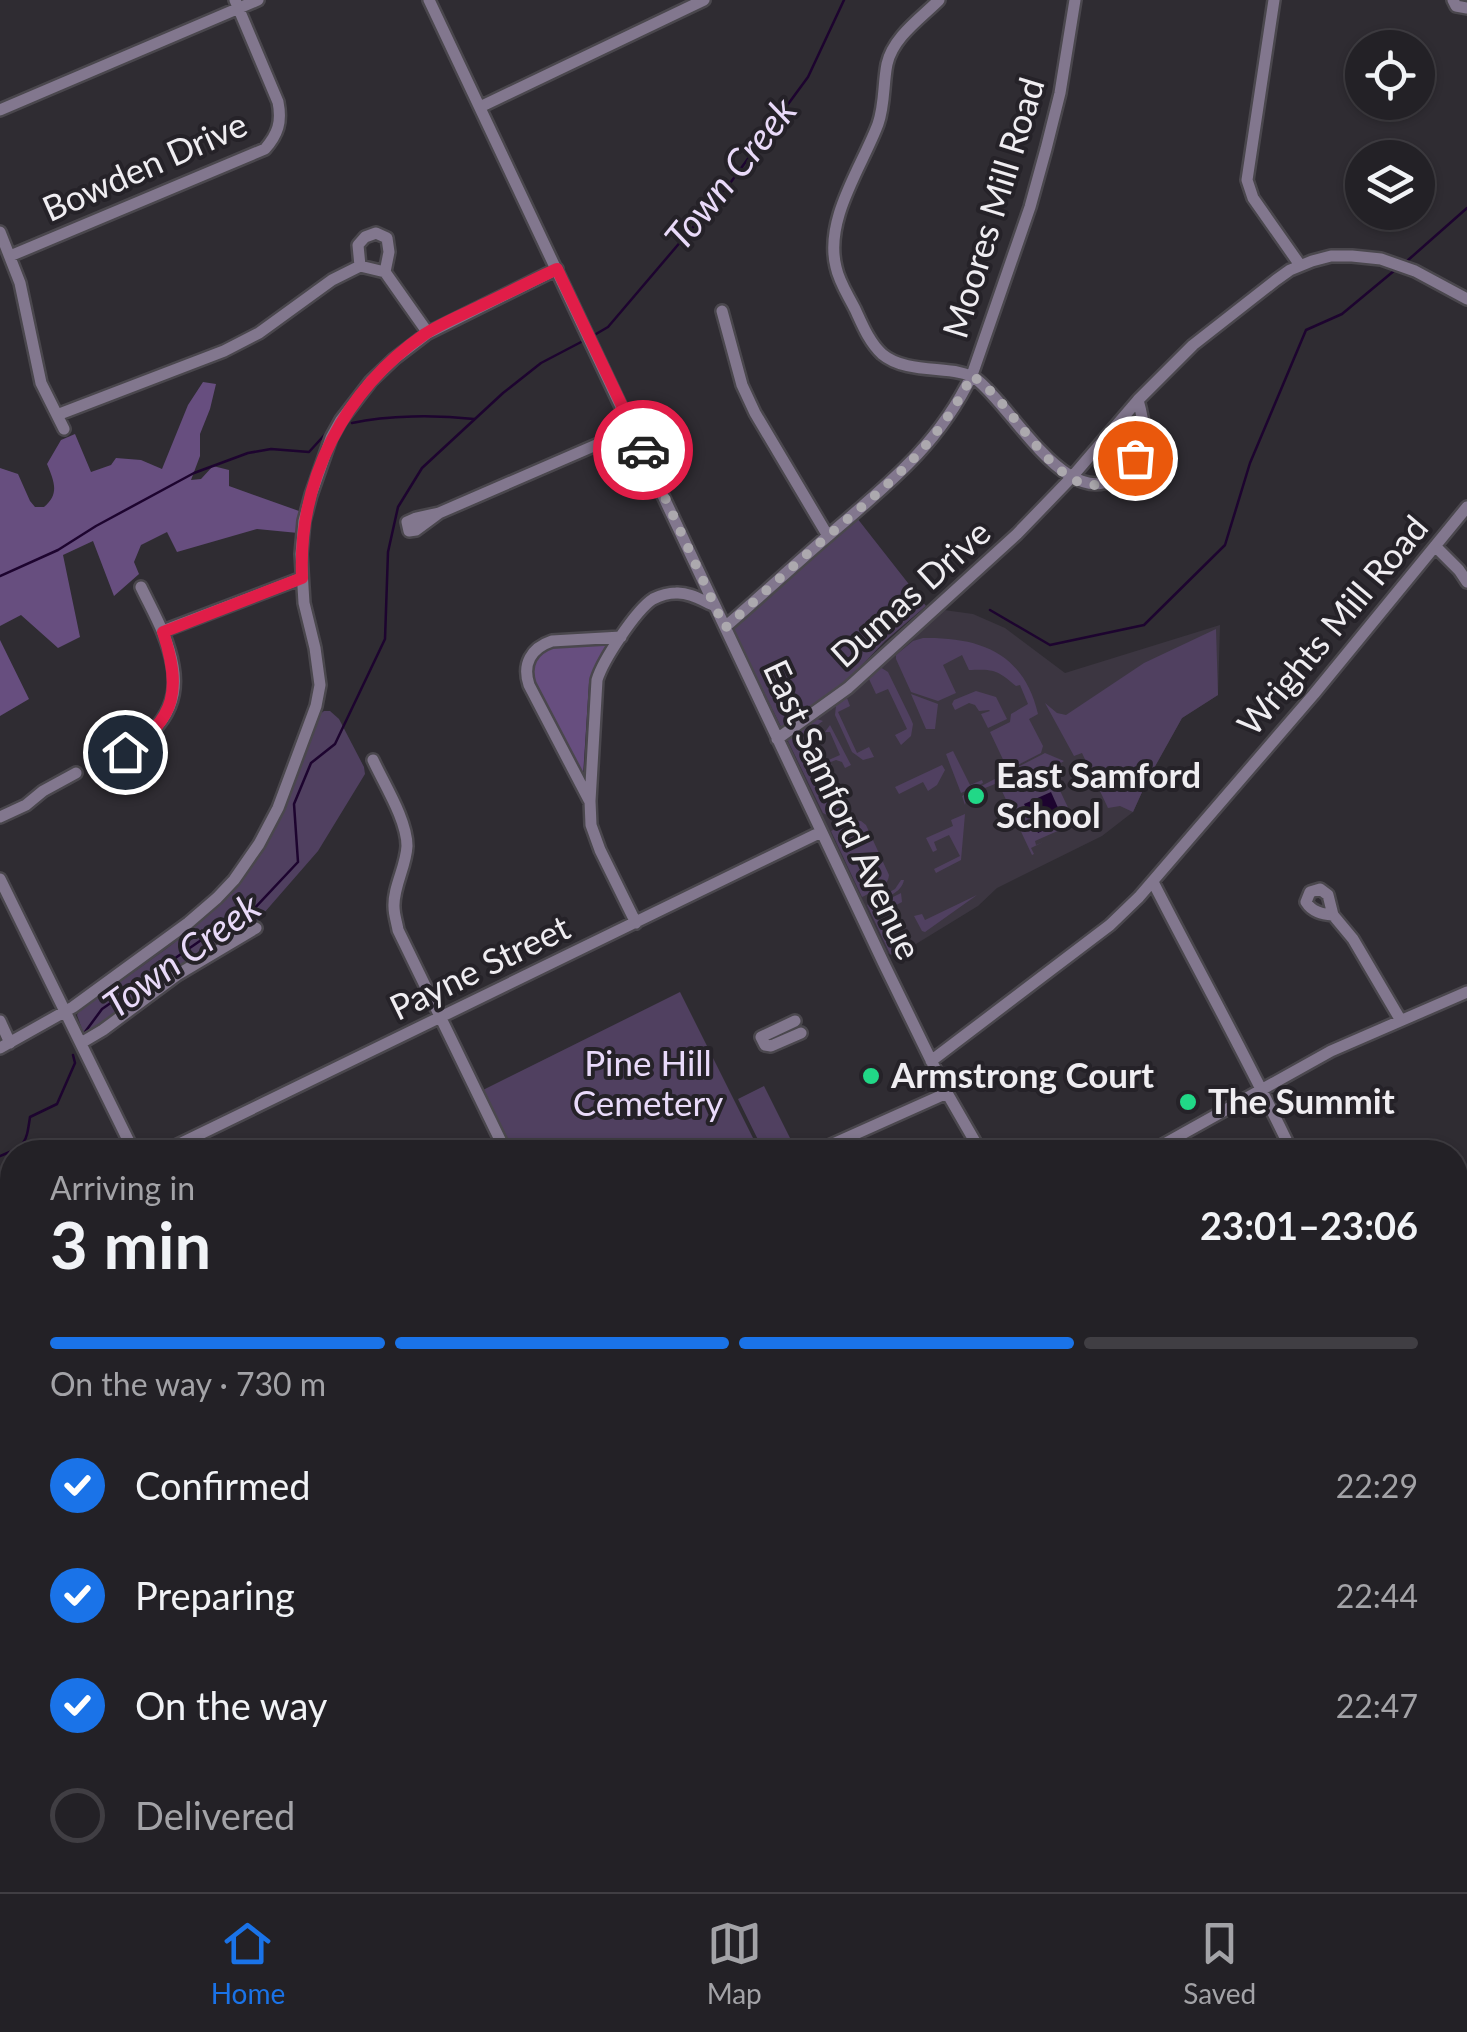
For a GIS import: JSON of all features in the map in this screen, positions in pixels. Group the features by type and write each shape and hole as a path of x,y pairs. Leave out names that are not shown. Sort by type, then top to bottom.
{"street":[{"path":"0,110 237,4 258,0"},
{"name":"East Samford Avenue","path":"429,0 821,832 931,1061 974,1140"},
{"path":"480,107 704,0"},
{"path":"939,0 901,38 887,63 879,122 840,214 834,247 842,284 881,352 918,368 972,375 995,395 1052,462 1087,485 1122,474 1135,458 1145,430 1138,400"},
{"name":"Moores Mill Road","path":"725,628 904,470 934,438 960,400 1030,207 1060,92 1075,0"},
{"path":"1274,0 1247,180 1253,198 1300,265"},
{"path":"1453,0 1456,6 1467,8"},
{"name":"Bowden Drive","path":"10,256 265,149 278,134 280,113 237,4"},
{"path":"0,232 20,283 41,383 64,429"},
{"path":"360,266 358,245 376,232 387,238 385,272"},
{"name":"Dumas Drive","path":"777,738 848,688 1018,534 1193,345 1276,280 1300,265 1332,256 1352,256 1382,259 1467,298"},
{"path":"56,415 224,351 259,333 332,280 360,266 385,272 428,333"},
{"path":"0,1021 5,1045 65,1012 188,924 234,880 278,808 310,725 320,685 304,603 301,554 304,521 331,438 371,381 428,333 557,269"},
{"path":"722,310 732,354 754,413 828,536"},
{"path":"439,513 633,429"},
{"name":"Wrights Mill Road","path":"931,1061 1110,925 1152,882 1314,694 1467,506"},
{"path":"1435,546 1467,582"},
{"path":"163,632 302,578"},
{"path":"93,764 114,758 144,741 168,709 174,690 174,670 163,632 141,586"},
{"path":"636,923 594,835 590,802 597,680 621,638 657,597 680,592 715,606"},
{"path":"590,802 529,685 526,666 529,657 552,641 621,638"},
{"path":"372,760 407,842 394,900 398,930 500,1140"},
{"path":"0,817 26,806 43,791 76,774"},
{"name":"Payne Street","path":"188,1140 821,832"},
{"path":"0,880 128,1140"},
{"path":"1152,882 1286,1140"},
{"path":"1333,915 1353,939 1400,1019"},
{"path":"82,1043 177,975 256,928"},
{"path":"1172,1140 1331,1050 1467,992"},
{"path":"843,1140 948,1093"}],"shaded area":[{"path":"203,382 216,384 191,480 201,479 213,466 229,470 229,486 299,511 298,533 257,529 177,552 167,532 141,545 134,562 139,574 114,596 93,541 63,555 80,637 58,648 21,615 0,626 0,468 18,474 35,507 44,507 54,492 47,464 61,440 75,434 91,472 111,465 116,458 141,460 162,469 188,405"},
{"name":"East Samford School","path":"944,610 973,614 1005,628 1065,673 1220,625 1218,695 1182,718 1133,812 1102,836 997,888 978,906 898,955 891,955 885,952 783,738 863,682 911,632"},
{"path":"0,640 29,699 0,716"},
{"path":"615,641 595,667 589,683 583,776 535,682 533,667 537,657 559,645"},
{"path":"1051,792 1064,821 1038,833 1024,804"}],"green space":[{"path":"857,518 926,606 843,685 782,729 732,627"},
{"path":"1216,629 1218,695 1182,718 1133,812 1120,806 1108,808 1082,753 1074,756 1045,703 1066,715 1144,663"},
{"path":"923,638 981,646 1010,663 1031,693 1038,714 1029,719 1043,746 1041,753 1008,770 990,732 1010,722 1011,714 1028,704 1020,685 995,672 969,670 962,655 943,665 956,693 938,701 911,692 896,655"},
{"path":"880,667 888,672 913,724 911,736 901,745 895,735 907,729 888,689 876,694 869,679"},
{"path":"976,691 996,697 1007,719 988,728 981,714 989,710 979,711 969,703 955,710 954,700"},
{"path":"911,694 938,704 935,729 926,729"},
{"path":"847,698 850,706 838,712 857,753 869,747 874,757 863,760 852,752 835,715 836,706"},
{"path":"324,711 339,719 365,774 318,851 257,921 93,1033 83,1032 77,1015 80,1009 186,934 241,879 277,821"},
{"path":"817,719 823,721 802,739 815,766 840,755 830,732 825,732 830,725 851,765 845,768 836,760 823,765 821,772 840,811 829,816 823,813 787,739"},
{"path":"953,751 970,785 982,780 983,783 961,793 946,754"},
{"path":"1045,753 1064,761 1059,764 1063,773 1054,778 1072,816 1071,825 1035,841 1036,845 1043,842 1031,848 1032,855 1001,789 1005,780 985,788 966,800 965,805 962,796"},
{"path":"942,765 945,770 937,785 928,791 923,782 899,794 895,787"},
{"path":"965,814 961,860 936,873 934,869 960,856 949,835 934,842 937,850 933,852 926,838 953,826 951,820"},
{"path":"853,820 866,825 889,875 883,886 862,897 831,831"},
{"path":"901,880 896,892 875,903 901,893 902,902 877,915 892,942 906,942 905,948 890,954 867,905 895,889"},
{"path":"977,895 925,932 914,916 922,914 925,920"},
{"name":"Pine Hill Cemetery","path":"680,992 754,1140 500,1140 477,1093"},
{"path":"764,1086 791,1140 758,1140 738,1099"}],"waterway":[{"name":"Town Creek","path":"596,334 608,327 728,186 808,77 844,0"},
{"path":"1407,261 1467,208"},
{"path":"990,610 1050,645 1144,625 1225,545 1250,463 1306,330 1342,314 1395,270"},
{"name":"Town Creek","path":"85,1032 102,1009 207,936 253,910 298,862 294,804 311,763 335,744 385,639 388,552 398,507 422,468 503,393 541,363 583,341"},
{"path":"352,423 413,416 474,419"},
{"path":"0,576 58,550 194,473 248,453 271,449 309,452 329,430"},
{"name":"Town Creek","path":"24,1140 30,1117 57,1104 75,1063 73,1055"}],"way so far":[{"path":"643,450 725,628 904,470 934,438 972,375 1071,478 1087,485 1097,484 1122,474 1135,458"}],"place":[{"name":"East Samford School","path":"976,796"},
{"name":"Armstrong Court","path":"871,1076"},
{"name":"The Summit","path":"1188,1102"}],"route":[{"path":"125,752 144,741 168,709 174,690 174,670 163,632 302,578 304,521 331,438 371,381 428,333 557,269 643,450"}]}
